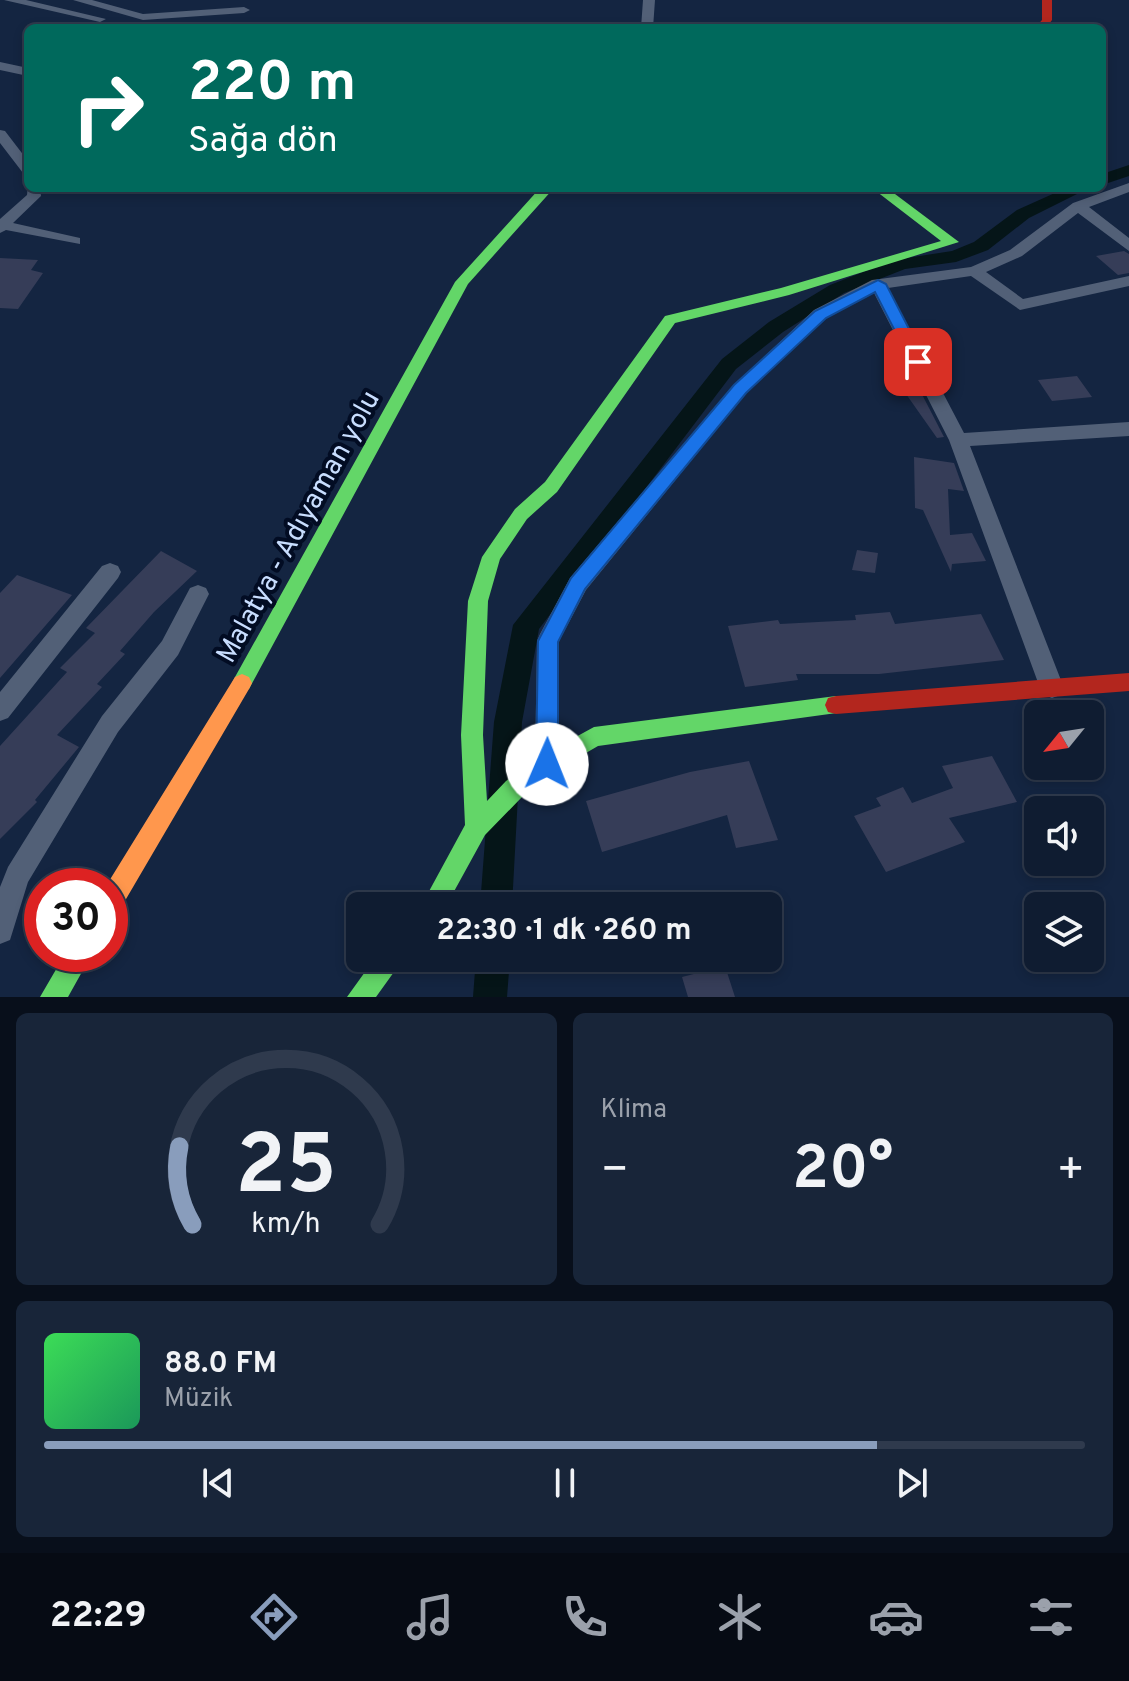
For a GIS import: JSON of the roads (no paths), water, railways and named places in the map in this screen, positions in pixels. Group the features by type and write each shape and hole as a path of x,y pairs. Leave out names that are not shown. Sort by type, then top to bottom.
{"main road":[{"path":"1044,24 1047,20 1047,0"},
{"name":"Malatya - Adıyaman yolu","path":"128,872 256,660 462,282 543,192"},
{"path":"482,822 472,735 478,601 491,557 521,514 551,487 670,319 784,292 952,242 884,192"},
{"path":"441,892 482,822 514,789 547,764 594,737 806,707 1129,682"},
{"path":"53,997 68,972"},
{"path":"360,997 380,972"}],"street":[{"path":"10,0 134,24"},
{"path":"79,0 143,17 244,10"},
{"path":"647,24 649,0"},
{"path":"0,66 24,71"},
{"path":"0,134 5,146 24,166"},
{"path":"547,764 548,641 578,584 740,389 820,314 878,284 974,271 1016,253 1078,206 1129,187"},
{"path":"1,226 34,196 34,192"},
{"path":"1078,206 1129,246"},
{"path":"1,226 75,241"},
{"path":"974,271 1020,305 1129,281"},
{"path":"878,284 958,440 1052,688"},
{"path":"958,440 1129,429"},
{"path":"0,710 110,572"},
{"path":"0,930 17,876 110,724 170,648 198,594"}],"waterway":[{"path":"1106,179 1129,170"},
{"path":"497,892 508,722 526,625 729,364 776,327 837,289 901,264 956,256 981,246 1023,214 1071,192"},
{"path":"490,997 492,972"}]}
